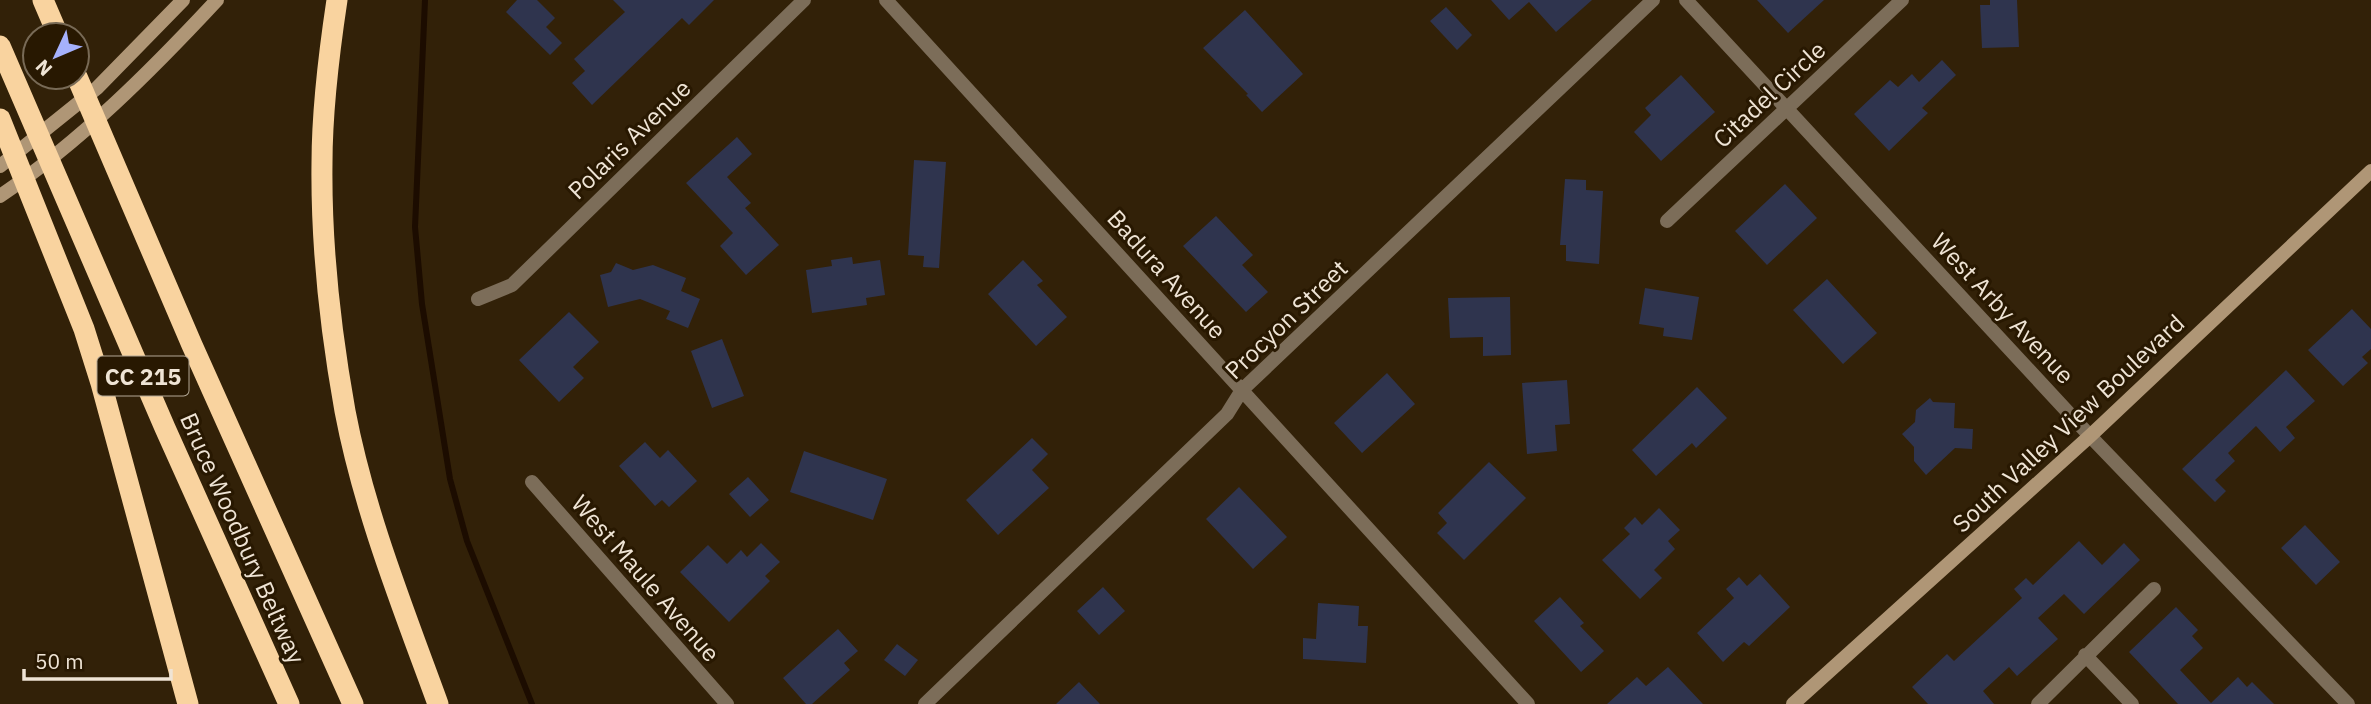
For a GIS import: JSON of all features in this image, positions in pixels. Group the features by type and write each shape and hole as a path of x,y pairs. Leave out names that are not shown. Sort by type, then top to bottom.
{"highway":[{"path":"337,0 331,38 322,163 330,308 345,411 359,469 380,539 438,704"},
{"path":"45,2 52,21"},
{"name":"Bruce Woodbury Beltway","path":"0,46 165,428 289,704"},
{"name":"Bruce Woodbury Beltway","path":"83,91 192,345 353,704"},
{"path":"0,119 84,329 98,372 188,704"}],"main road":[{"path":"0,166 97,88 183,0"},
{"path":"0,196 54,156 104,113 177,44 217,0"},
{"name":"South Valley View Boulevard","path":"1793,704 2090,436 2371,171"}],"street":[{"name":"Polaris Avenue","path":"478,299 512,285 804,0"},
{"name":"Badura Avenue","path":"886,0 1528,704"},
{"name":"Procyon Street","path":"925,704 1227,414 1242,390 1653,0"},
{"name":"West Arby Avenue","path":"1686,0 2090,436 2348,704"},
{"name":"Citadel Circle","path":"1667,221 1902,0"},
{"name":"West Maule Avenue","path":"532,482 727,704"},
{"path":"2038,704 2154,589"},
{"path":"2085,655 2132,704"}],"building":[{"path":"517,0 537,0 555,18 546,27 562,43 550,55 506,12"},
{"path":"613,0 714,0 689,25 682,18 592,105 572,83 585,71 574,59 625,12"},
{"path":"1491,0 1592,0 1556,32 1529,2 1509,20"},
{"path":"1757,0 1824,0 1788,33"},
{"path":"1990,0 2017,0 2019,47 1982,48 1980,5 1990,5"},
{"path":"1446,7 1472,35 1457,50 1430,21"},
{"path":"1245,10 1303,74 1262,112 1203,48"},
{"path":"1942,60 1956,75 1922,108 1928,113 1889,151 1854,114 1890,80 1898,87 1912,74 1919,82"},
{"path":"1681,75 1715,112 1661,161 1634,132 1651,115 1645,108"},
{"path":"737,137 752,154 727,177 751,203 745,208 779,245 746,275 720,246 733,233 686,183"},
{"path":"914,160 946,162 939,268 923,267 924,256 908,255"},
{"path":"1565,179 1586,180 1586,190 1603,191 1599,264 1566,261 1566,245 1560,245"},
{"path":"1785,184 1817,218 1767,265 1735,231"},
{"path":"1216,216 1253,255 1242,265 1268,292 1246,312 1183,246"},
{"path":"852,257 853,264 880,260 885,295 866,298 867,305 812,313 806,270 832,266 831,260"},
{"path":"1023,260 1043,281 1037,285 1067,317 1036,346 988,294"},
{"path":"616,263 633,270 653,265 686,278 681,291 700,299 688,328 666,319 670,311 640,299 608,307 600,275 611,272"},
{"path":"1827,279 1877,333 1843,364 1793,310"},
{"path":"1645,288 1699,297 1692,340 1663,336 1664,328 1639,324"},
{"path":"1510,297 1511,355 1483,356 1483,337 1450,338 1448,298"},
{"path":"2352,309 2371,329 2371,349 2362,357 2368,363 2343,386 2308,350"},
{"path":"569,312 599,342 573,367 584,378 559,402 519,360"},
{"path":"722,339 744,396 712,408 691,351"},
{"path":"2286,370 2315,401 2286,427 2295,438 2280,452 2256,426 2228,453 2235,461 2215,480 2226,491 2215,502 2182,469"},
{"path":"1387,373 1415,404 1362,453 1334,423"},
{"path":"1567,380 1570,424 1555,425 1557,451 1527,454 1522,383"},
{"path":"1697,387 1727,418 1696,448 1692,443 1656,476 1632,450"},
{"path":"1930,398 1933,402 1955,403 1954,428 1973,429 1972,449 1955,448 1926,475 1914,461 1914,447 1902,434 1915,422 1916,410"},
{"path":"1032,438 1048,454 1032,470 1049,488 998,535 966,500"},
{"path":"645,442 660,458 668,450 697,481 669,507 662,500 655,506 619,466"},
{"path":"804,451 887,479 873,520 790,492"},
{"path":"1489,462 1526,498 1464,560 1437,533 1447,523 1438,513"},
{"path":"748,477 769,500 750,517 729,494"},
{"path":"1239,487 1287,537 1253,569 1206,519"},
{"path":"1659,508 1680,530 1668,541 1675,549 1654,570 1662,578 1640,599 1602,560 1630,534 1624,528 1635,517 1642,525"},
{"path":"2305,525 2340,562 2316,585 2281,548"},
{"path":"2079,541 2102,565 2124,543 2140,560 2084,614 2064,594 2038,618 2058,639 2017,676 2009,667 1983,691 1994,704 1928,704 1912,687 1947,654 1954,661 2022,598 2014,589 2026,578 2033,585"},
{"path":"761,543 780,562 765,576 770,581 729,622 680,572 708,545 727,564 741,550 747,557"},
{"path":"1760,574 1790,607 1749,646 1744,642 1723,662 1697,633 1734,598 1726,589 1739,577 1747,586"},
{"path":"1103,587 1125,611 1099,635 1077,611"},
{"path":"1560,597 1584,623 1580,626 1604,651 1581,672 1534,621"},
{"path":"1318,603 1359,606 1358,626 1368,626 1366,663 1303,659 1303,638 1316,639"},
{"path":"2176,607 2198,630 2192,636 2203,648 2180,670 2211,703 2238,677 2247,687 2252,682 2274,704 2178,704 2129,652"},
{"path":"838,629 858,651 844,663 850,670 812,704 806,704 783,678"},
{"path":"897,644 918,660 905,676 884,660"},
{"path":"1668,667 1703,704 1607,704 1637,677 1646,686"},
{"path":"1079,682 1100,704 1056,704"}],"waterway":[{"path":"425,0 415,227 422,304 450,479 467,541 532,704"}]}
